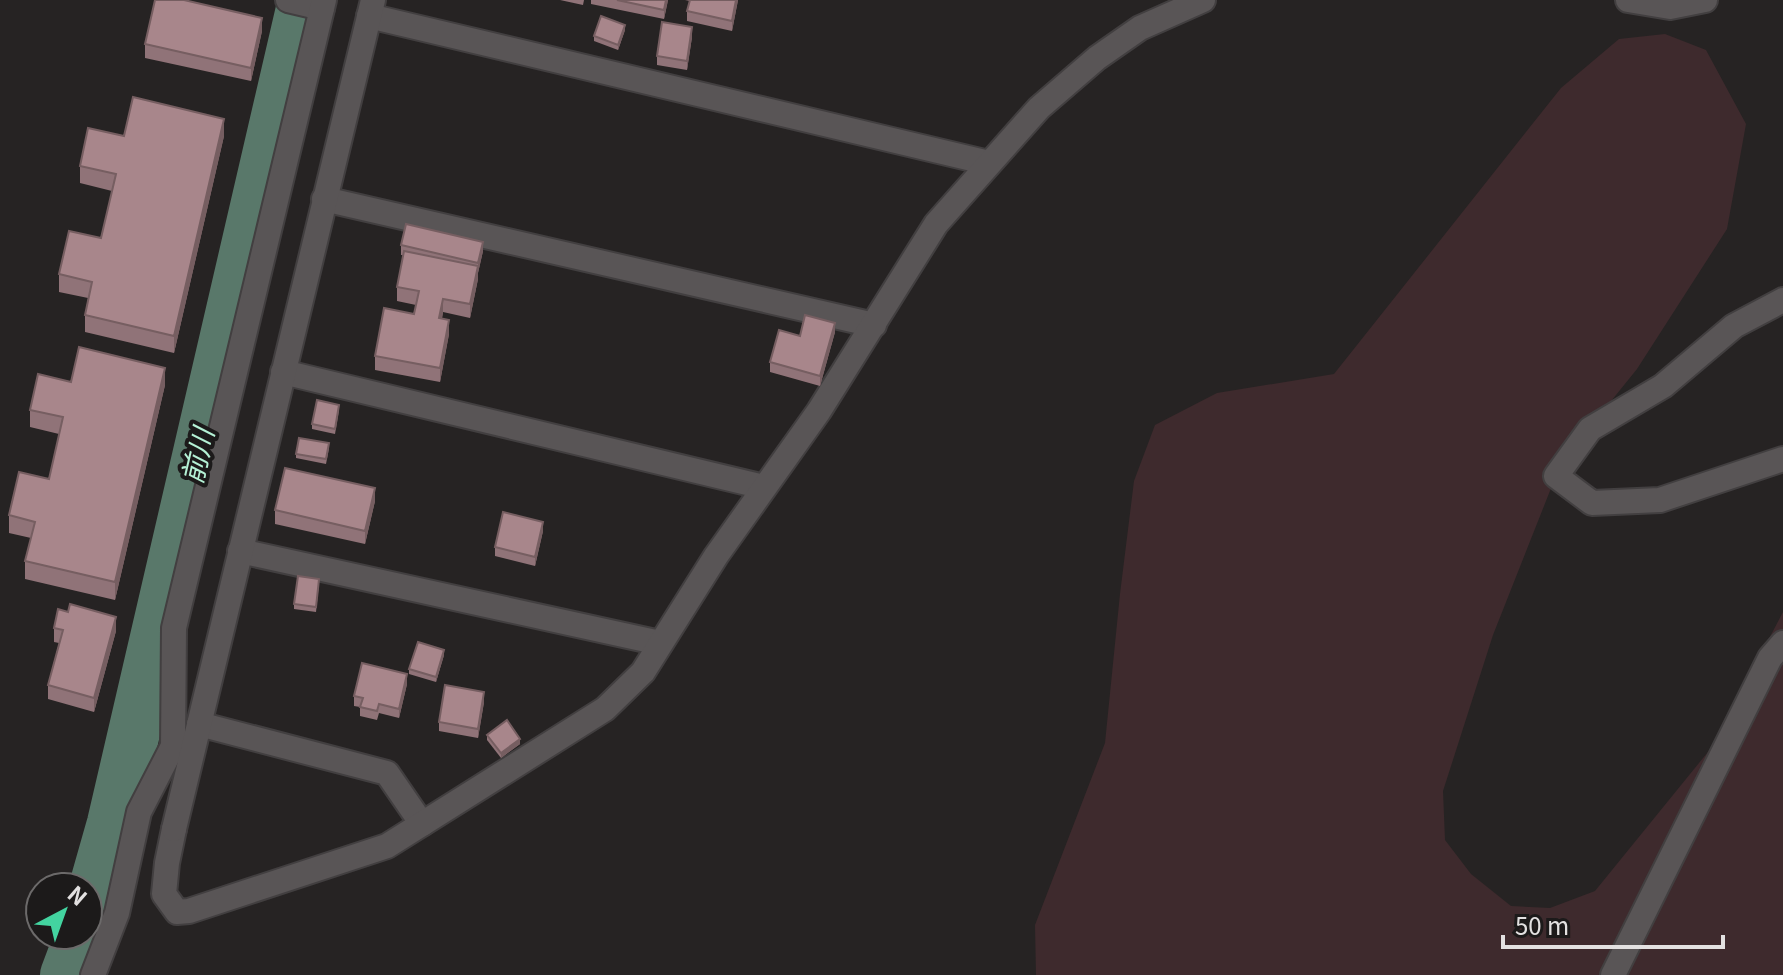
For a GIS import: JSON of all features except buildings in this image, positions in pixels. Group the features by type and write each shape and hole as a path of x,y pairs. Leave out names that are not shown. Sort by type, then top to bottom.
{"street":[{"path":"288,0 323,4 174,628 182,750 164,894 177,912 189,911 387,846 605,709 643,672 764,487 819,411 936,224 1039,108 1097,58 1140,28 1189,2"},
{"path":"1628,0 1670,7 1702,0"},
{"path":"93,975 117,913 139,812 199,724 371,8 989,163"},
{"path":"324,199 874,325"},
{"path":"1783,300 1734,326 1663,386 1590,429 1556,476 1592,503 1660,500 1783,459"},
{"path":"283,372 764,487"},
{"path":"240,551 660,643"},
{"path":"1613,975 1770,658 1783,643"},
{"path":"199,724 387,773 422,824"}],"shaded area":[{"path":"1665,34 1706,50 1746,124 1727,229 1637,369 1561,463 1493,635 1443,791 1445,840 1471,874 1511,906 1550,908 1595,891 1712,747 1783,612 1783,975 1036,975 1035,925 1105,743 1134,481 1155,425 1217,393 1334,374 1561,88 1619,39"}],"waterway":[{"name":"前川","path":"99,871 304,0"},
{"name":"前川","path":"66,975 75,951"}]}
